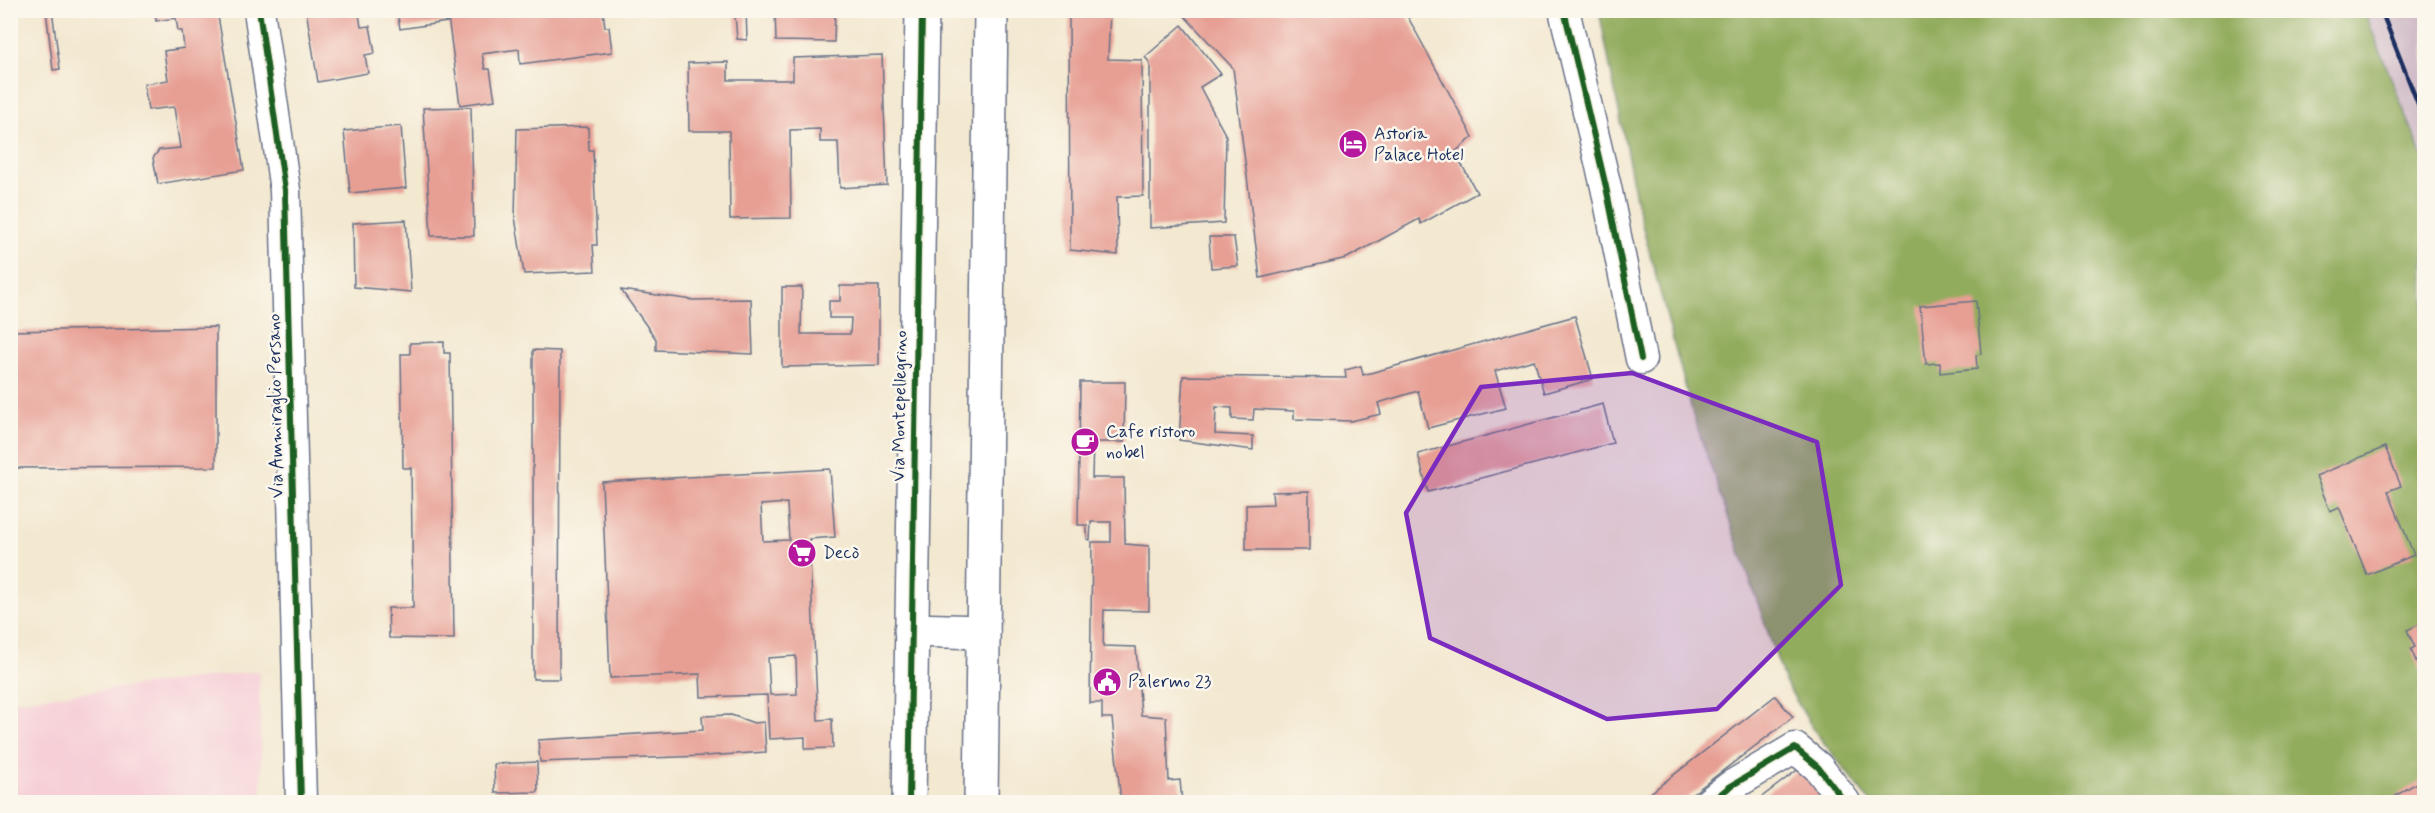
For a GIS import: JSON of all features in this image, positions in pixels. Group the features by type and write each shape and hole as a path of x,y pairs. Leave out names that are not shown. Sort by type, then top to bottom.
{"street":[{"name":"Via Ammiraglio Persano","path":"258,10 285,190 302,802"},
{"name":"Via Montepellegrino","path":"909,802 922,10"},
{"path":"981,802 991,10"},
{"path":"1564,10 1606,187 1641,358"},
{"path":"911,630 983,632"},
{"path":"1710,802 1731,786 1795,748 1818,767 1845,802"}],"highlighted area":[{"path":"1632,373 1817,442 1841,585 1717,709 1607,719 1430,638 1406,513 1481,387"}],"shaded area":[{"path":"2359,11 2424,11 2424,171"},
{"path":"259,671 262,802 11,802 11,701"}],"green space":[{"path":"1599,11 2364,11 2424,160 2424,802 1870,802 1814,730 1785,682 1693,415 1639,213"}],"building":[{"path":"46,10 52,10 60,69 53,70"},
{"path":"155,10 217,10 244,170 158,184 153,158 159,150 180,148 174,107 148,110 144,84 168,80 164,51 184,48 182,31 178,31 176,18 156,21"},
{"path":"306,10 367,10 359,14 361,27 370,26 375,53 365,55 368,73 318,82"},
{"path":"397,10 445,10 447,22 400,29"},
{"path":"447,10 603,10 605,27 609,27 612,52 520,64 519,49 482,54 485,69 490,69 495,100 460,105"},
{"path":"718,10 746,10 747,40 737,39 735,15 718,14"},
{"path":"775,10 835,10 834,42 776,41"},
{"path":"1069,10 1110,10 1108,59 1142,60 1143,196 1117,197 1118,255 1070,250"},
{"name":"Astoria Palace Hotel","path":"1179,10 1404,10 1473,137 1455,152 1477,193 1421,224 1419,219 1347,258 1260,278 1233,68"},
{"path":"1182,25 1221,74 1200,87 1226,136 1224,223 1150,228 1150,63 1145,57"},
{"path":"882,55 887,185 840,188 838,142 820,142 820,129 790,130 791,218 730,219 729,131 689,131 688,63 728,62 728,80 793,80 793,58"},
{"path":"471,107 474,236 431,236 423,108"},
{"path":"401,126 406,188 350,193 344,131"},
{"path":"588,127 589,150 593,150 597,245 593,245 595,271 524,274 515,217 517,129"},
{"path":"10,187 15,216 10,216"},
{"path":"406,220 411,292 354,287 353,223"},
{"path":"1209,237 1234,237 1238,266 1211,268"},
{"path":"840,286 879,286 879,365 782,367 782,287 802,287 801,334 850,334 851,318 829,318 829,301 840,301"},
{"path":"621,290 693,300 751,299 753,354 656,350 656,339"},
{"path":"1976,301 1981,354 1976,355 1977,369 1940,373 1940,363 1926,364 1920,306"},
{"path":"1575,316 1593,379 1544,393 1534,360 1495,371 1506,408 1428,428 1418,391 1378,403 1381,414 1351,421 1294,419 1294,411 1254,409 1253,420 1232,419 1232,408 1216,407 1215,434 1253,436 1253,450 1179,440 1183,376 1346,378 1345,370 1361,366 1363,375"},
{"path":"216,327 216,467 10,468 10,331"},
{"path":"444,342 444,353 450,353 454,639 389,638 388,608 413,608 411,468 403,468 401,354 410,354 410,343"},
{"path":"533,350 560,351 559,679 533,679"},
{"path":"1080,382 1125,382 1124,442 1093,442 1092,478 1124,478 1125,544 1149,546 1149,611 1104,610 1103,646 1136,647 1141,715 1166,717 1169,781 1180,780 1182,802 1121,802 1112,718 1102,718 1102,703 1090,703 1092,542 1111,542 1111,522 1091,522 1090,540 1087,539 1087,525 1078,525"},
{"path":"1603,404 1613,443 1428,492 1418,454"},
{"path":"2385,447 2401,486 2388,491 2414,555 2367,575 2339,507 2330,511 2316,476"},
{"path":"830,469 835,537 809,539 818,720 832,719 833,748 805,749 805,737 769,739 767,695 701,697 700,674 610,678 602,482","holes":["787,503 789,540 763,541 761,505","796,656 797,694 770,695 768,658"]},
{"path":"1309,491 1309,550 1246,550 1246,505 1273,504 1272,492"},
{"path":"2424,622 2424,680 2411,649 2415,647 2407,630"},
{"path":"1775,696 1793,717 1682,802 1639,802"},
{"path":"731,715 754,723 764,722 766,752 540,762 538,740 703,730 702,716"},
{"path":"537,762 538,792 495,793 494,764"},
{"path":"1800,768 1826,802 1755,802"},
{"path":"2424,778 2424,802 2386,802"}],"railway":[{"path":"2381,10 2424,119"}],"cycle path":[{"path":"259,10 285,190 301,802"},
{"path":"909,802 922,10"},
{"path":"1564,10 1606,187 1641,359"},
{"path":"1710,802 1731,786 1795,748 1818,767 1845,802"}],"place":[{"name":"Astoria Palace Hotel","path":"1353,144"},
{"name":"Cafe ristoro nobel","path":"1085,442"},
{"name":"Decò","path":"802,553"},
{"name":"Palermo 23","path":"1107,682"}]}
